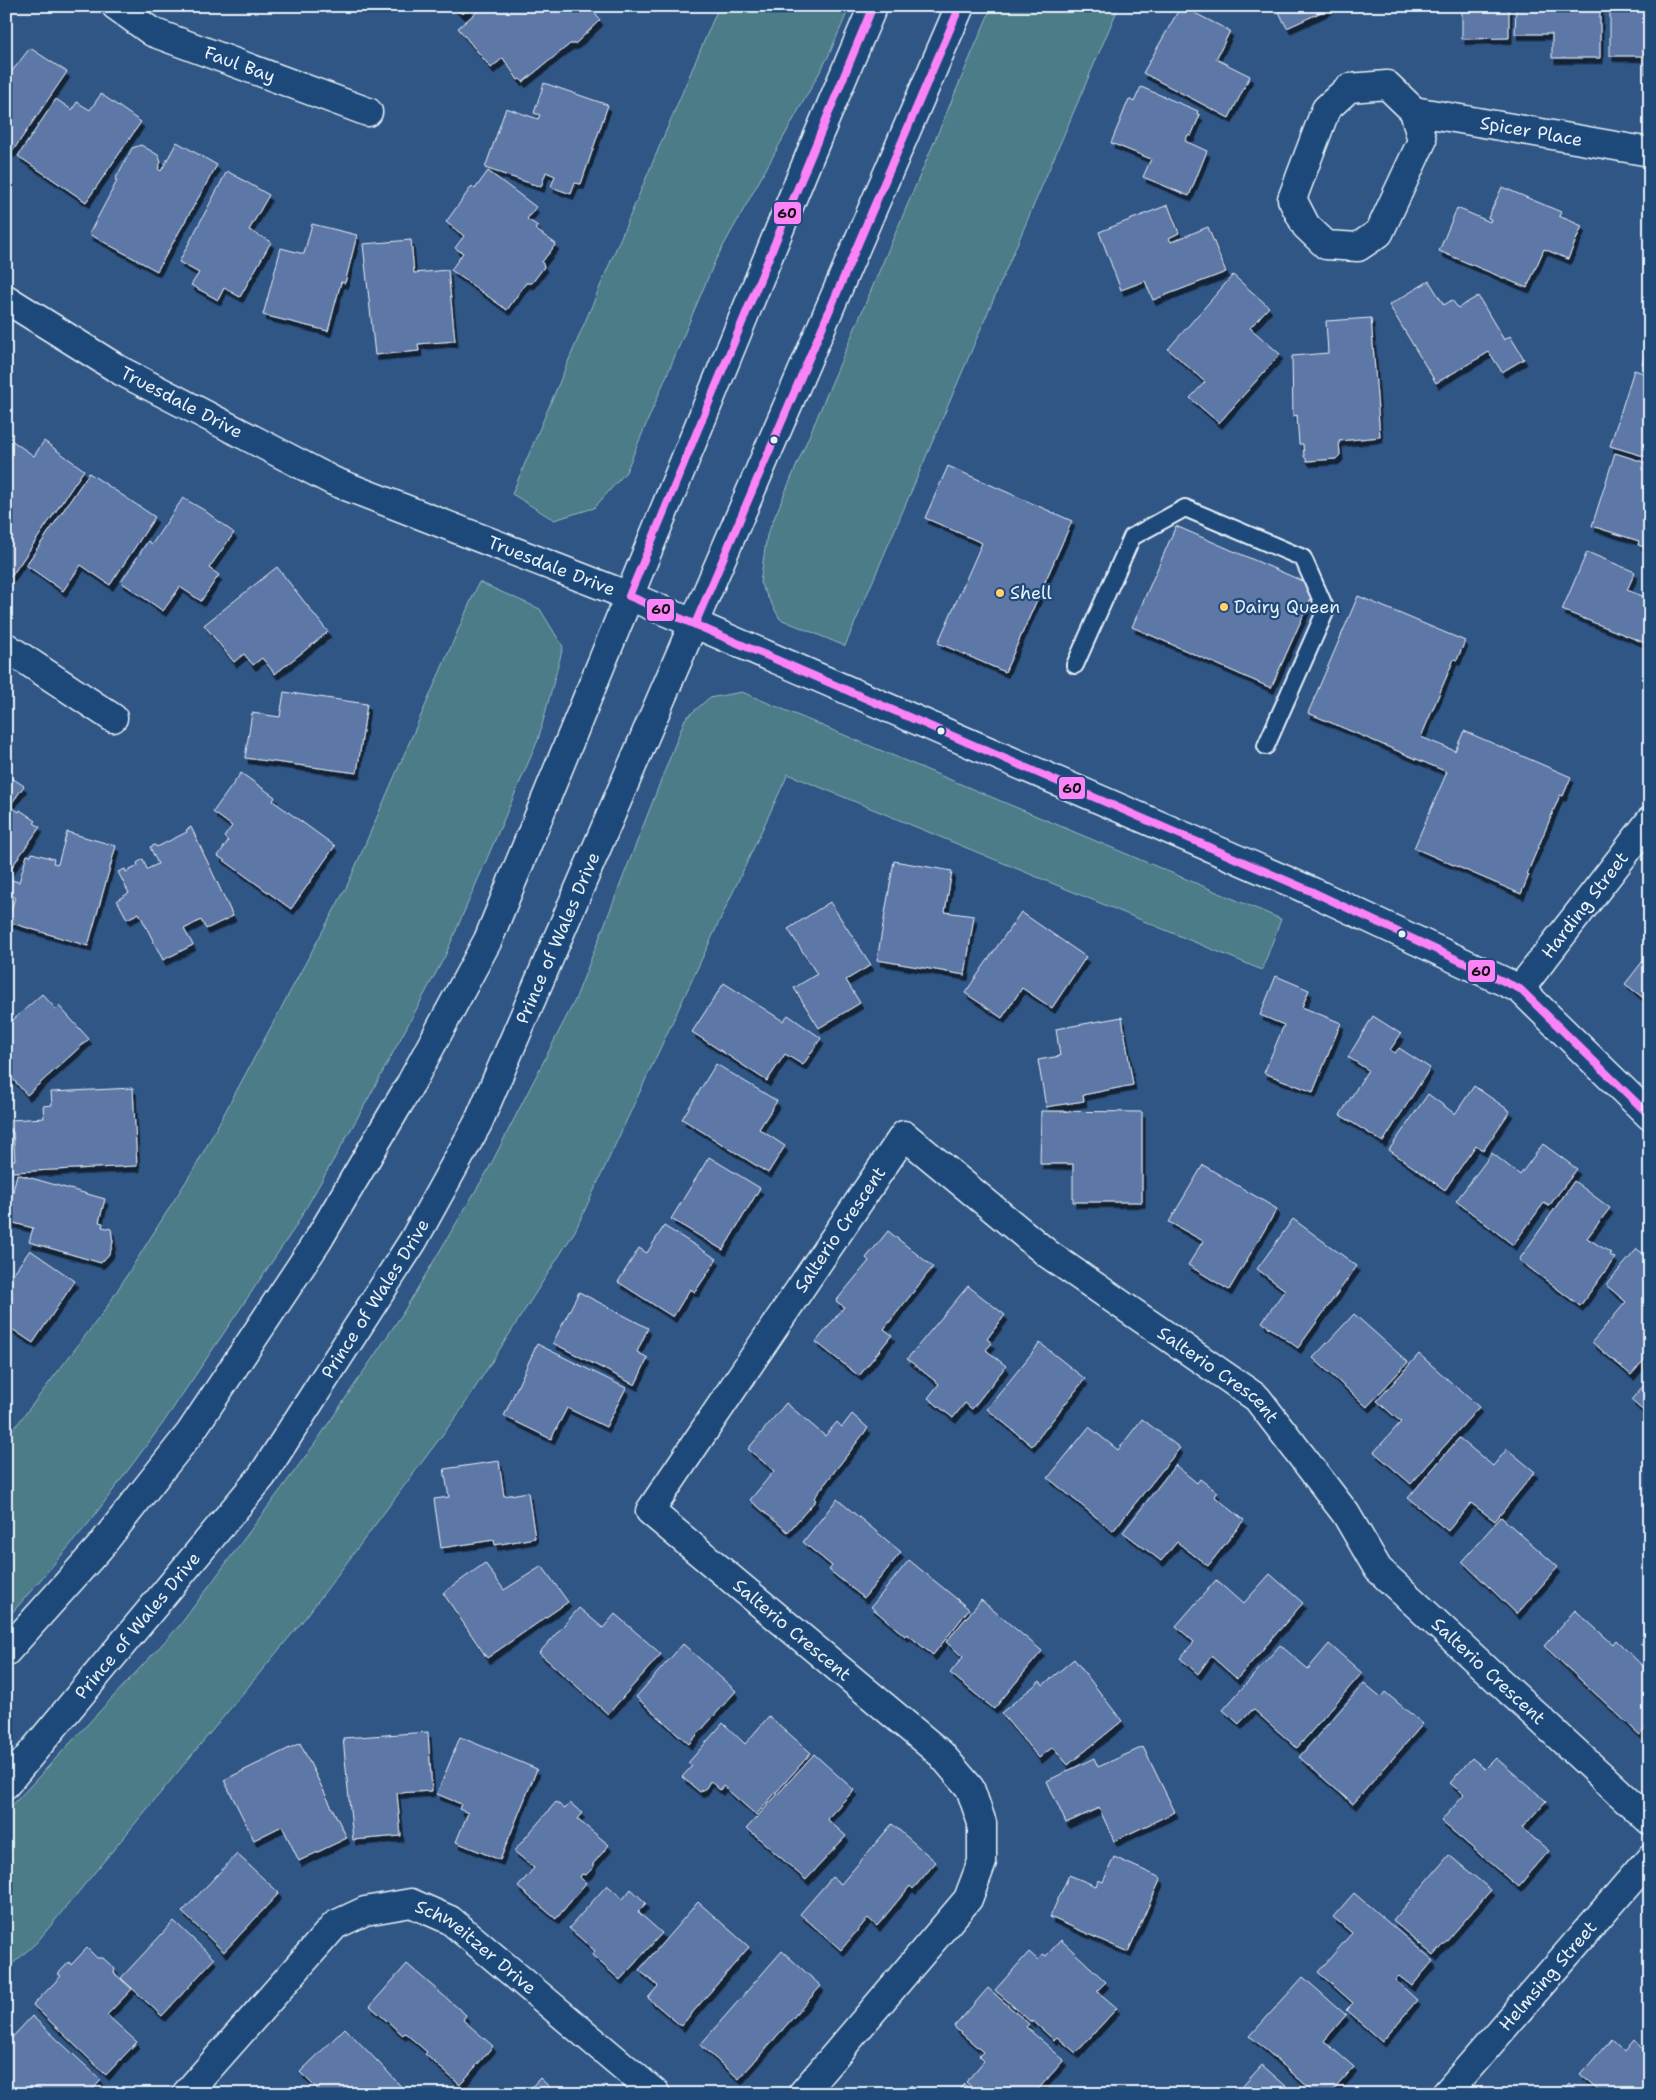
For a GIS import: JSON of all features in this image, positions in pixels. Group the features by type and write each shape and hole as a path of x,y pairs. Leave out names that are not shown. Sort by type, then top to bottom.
{"street":[{"name":"Faul Bay","path":"116,6 152,32 368,112"},
{"path":"6,1652 100,1547 190,1433 317,1242 406,1092 488,940 873,6"},
{"name":"Prince of Wales Drive","path":"6,1784 262,1476 413,1241 478,1123 695,624 960,6"},
{"path":"1387,84 1414,111 1422,141 1379,233 1358,247 1326,245 1306,226 1292,199 1326,109 1349,88 1387,84"},
{"name":"Spicer Place","path":"1414,111 1650,152"},
{"name":"Truesdale Drive","path":"6,299 121,371 333,481 630,596 1313,892 1520,989 1650,1116"},
{"path":"6,647 113,718"},
{"name":"Harding Street","path":"1520,989 1650,820"},
{"name":"Salterio Crescent","path":"802,2094 968,1899 982,1862 982,1823 970,1788 941,1754 650,1511 904,1135 1048,1254 1257,1398 1346,1514 1378,1569 1650,1821"},
{"name":"Helmsing Street","path":"1446,2094 1650,1858"},
{"name":"Schweitzer Drive","path":"186,2094 335,1925 365,1911 411,1903 450,1920 656,2094"}],"lane":[{"path":"1076,665 1132,537 1185,508 1294,554 1303,558 1326,610 1266,746"}],"green space":[{"path":"719,6 850,6 828,57 715,261 626,472 594,508 554,520 512,494"},
{"path":"992,6 1119,6 845,646 780,619 760,583 767,535"},
{"path":"479,582 540,609 563,647 538,740 445,956 367,1101 294,1229 163,1423 88,1524 6,1620 6,1439 105,1310 197,1164 347,886"},
{"path":"742,692 1281,919 1262,970 788,774 575,1231 461,1410 306,1617 37,1942 6,1970 6,1812 180,1625 314,1445 401,1316 488,1170 575,1000 685,719 709,698"}],"building":[{"path":"451,6 471,6 463,14"},
{"path":"484,6 487,10 492,6 589,6 600,20 575,44 570,44 523,82 520,79 518,80 503,58 491,68 458,28"},
{"path":"1181,6 1230,31 1216,59 1250,76 1229,118 1143,73"},
{"path":"1276,6 1329,6 1330,8 1287,28"},
{"path":"1462,6 1509,6 1509,38 1462,39"},
{"path":"1516,6 1600,6 1600,58 1552,58 1552,34 1515,34"},
{"path":"1610,6 1650,6 1650,74 1645,74 1645,56 1610,56"},
{"path":"30,48 67,72 12,152 6,148 6,79"},
{"path":"544,83 608,105 581,184 575,183 571,194 551,187 555,176 546,172 541,187 485,168 506,108 538,119 540,115 534,113"},
{"path":"1141,87 1198,111 1197,114 1200,115 1191,136 1188,135 1185,141 1207,151 1189,196 1143,177 1151,159 1111,143 1129,99 1134,102"},
{"path":"101,94 141,122 86,202 18,156 56,99 72,110 77,102 90,110"},
{"path":"177,142 217,165 157,271 89,234 132,148 141,145 158,155 161,162 158,169 161,171"},
{"path":"227,171 269,195 249,230 271,242 240,297 224,288 218,300 191,285 199,273 179,262"},
{"path":"488,171 536,207 527,219 538,226 535,229 556,244 542,262 544,267 532,283 526,283 507,310 451,270 463,253 455,248 464,236 446,222 472,186 475,189"},
{"path":"1502,187 1561,212 1559,216 1582,226 1568,259 1544,249 1527,288 1439,251 1457,208 1490,222 1491,219 1488,218"},
{"path":"1168,205 1179,233 1169,238 1171,242 1208,227 1226,272 1153,300 1145,281 1121,290 1099,232"},
{"path":"312,224 357,235 345,283 341,282 328,331 263,315 281,248 304,254"},
{"path":"411,240 414,273 448,270 455,341 418,344 419,351 375,355 363,244"},
{"path":"1233,275 1269,307 1250,328 1280,354 1219,423 1190,398 1205,382 1168,349"},
{"path":"1429,281 1444,305 1452,300 1458,308 1478,296 1504,340 1510,336 1524,359 1502,372 1489,352 1436,383 1389,305"},
{"path":"1371,318 1380,437 1339,441 1340,455 1336,459 1307,461 1304,456 1303,444 1299,444 1297,415 1293,416 1292,356 1328,353 1326,321"},
{"path":"1650,335 1650,366 1642,364"},
{"path":"1634,370 1650,375 1650,458 1610,446"},
{"path":"11,440 34,456 44,441 84,470 11,577 6,574 6,447"},
{"path":"1615,453 1650,464 1650,549 1638,545 1639,541 1592,526"},
{"name":"Shell","path":"948,466 1072,521 1005,672 938,643 982,543 925,518"},
{"path":"89,473 155,517 110,585 81,565 63,591 26,565"},
{"path":"183,498 204,510 234,533 209,568 219,575 201,601 180,587 163,611 121,582 148,541 152,544"},
{"name":"Dairy Queen","path":"1176,526 1316,587 1271,688 1132,627"},
{"path":"1587,552 1635,572 1627,590 1650,599 1650,632 1645,643 1562,610"},
{"path":"277,567 328,632 275,674 262,658 253,665 244,654 234,662 204,625"},
{"path":"1358,596 1465,641 1457,660 1454,659 1421,737 1455,751 1464,731 1571,777 1563,796 1560,795 1527,874 1529,875 1521,894 1414,848 1447,772 1308,713"},
{"path":"284,692 367,704 357,773 245,758 252,713 280,717"},
{"path":"241,773 275,797 273,801 335,846 291,909 218,856 228,841 224,837 232,826 213,812"},
{"path":"6,774 24,786 7,810 11,812 13,808 19,812 20,810 36,821 34,823 40,827 6,875"},
{"path":"191,827 233,916 206,929 201,920 184,929 193,945 163,960 139,913 127,919 117,900 129,893 118,872 125,869 126,872 138,866 137,863 143,859 147,869 158,864 150,847 155,845 157,847 187,832 186,830"},
{"path":"67,832 116,846 88,946 8,922 15,897 7,895 11,880 19,882 27,855 31,856 32,853 54,859 53,863 58,864"},
{"path":"894,861 952,871 945,912 974,916 965,975 877,960"},
{"path":"830,902 871,965 846,980 860,1003 819,1028 794,988 817,974 788,929"},
{"path":"1021,912 1086,957 1052,1008 1022,988 1002,1018 965,993"},
{"path":"1650,952 1650,1003 1625,984"},
{"path":"1276,976 1309,990 1302,1007 1341,1023 1313,1092 1264,1073 1284,1025 1260,1015"},
{"path":"724,983 783,1021 788,1015 821,1038 803,1065 785,1054 767,1081 692,1032"},
{"path":"42,994 56,1009 59,1006 89,1039 27,1095 12,1078 6,1083 6,1018 8,1016 13,1020"},
{"path":"1373,1016 1401,1034 1390,1050 1395,1053 1399,1048 1430,1068 1383,1142 1340,1115 1368,1070 1348,1057"},
{"path":"1122,1017 1133,1085 1083,1095 1084,1101 1046,1107 1038,1060 1060,1056 1056,1029"},
{"path":"716,1064 777,1101 759,1129 785,1146 768,1173 682,1119"},
{"path":"1474,1086 1510,1111 1483,1151 1476,1145 1445,1190 1389,1150 1428,1094 1455,1114"},
{"path":"133,1088 137,1166 12,1172 12,1160 15,1160 10,1120 44,1118 43,1106 52,1105 51,1092"},
{"path":"1041,1111 1142,1112 1142,1202 1073,1202 1073,1164 1040,1164"},
{"path":"1543,1144 1577,1169 1549,1206 1544,1203 1513,1245 1456,1201 1492,1153 1520,1175"},
{"path":"709,1157 760,1188 723,1250 671,1219"},
{"path":"1203,1165 1277,1209 1229,1290 1188,1265 1203,1241 1169,1222"},
{"path":"17,1174 105,1199 99,1222 103,1223 102,1227 111,1229 113,1242 110,1253 101,1263 29,1242 33,1228 6,1221"},
{"path":"1574,1181 1610,1208 1587,1238 1611,1253 1610,1255 1615,1258 1580,1306 1519,1260"},
{"path":"1293,1219 1357,1266 1298,1348 1262,1322 1285,1290 1257,1269"},
{"path":"664,1226 717,1259 695,1292 690,1289 673,1317 618,1282 639,1248 647,1253"},
{"path":"888,1231 933,1267 884,1329 892,1335 859,1376 816,1342 844,1307 836,1301 869,1261 866,1258"},
{"path":"1637,1249 1650,1259 1650,1353 1631,1375 1592,1342 1626,1302 1606,1285"},
{"path":"30,1250 75,1281 33,1343 6,1325 6,1270 13,1274"},
{"path":"968,1286 1005,1315 987,1339 992,1343 986,1350 1006,1366 972,1409 965,1403 953,1418 928,1398 939,1384 907,1359"},
{"path":"579,1292 648,1328 637,1352 648,1358 635,1385 553,1343"},
{"path":"1354,1314 1408,1362 1367,1407 1313,1358"},
{"path":"1040,1343 1085,1379 1032,1446 987,1409"},
{"path":"537,1344 626,1388 606,1427 567,1408 551,1439 504,1416"},
{"path":"1419,1354 1479,1407 1411,1484 1374,1452 1401,1422 1377,1401"},
{"path":"1650,1378 1650,1417 1631,1400"},
{"path":"786,1403 825,1436 837,1422 842,1427 852,1414 868,1428 814,1498 816,1500 788,1532 750,1500 774,1471 748,1449"},
{"path":"1142,1419 1180,1448 1113,1531 1048,1478 1089,1427 1118,1450"},
{"path":"1459,1438 1493,1466 1507,1449 1535,1472 1495,1521 1471,1503 1448,1531 1408,1498"},
{"path":"499,1461 504,1496 528,1492 535,1538 495,1545 494,1540 441,1548 434,1499 449,1497 444,1469"},
{"path":"1175,1465 1197,1483 1200,1479 1217,1492 1214,1496 1244,1520 1208,1566 1177,1542 1161,1561 1123,1532"},
{"path":"837,1499 901,1552 864,1598 829,1570 832,1566 803,1542"},
{"path":"1501,1517 1558,1567 1517,1614 1462,1561"},
{"path":"909,1560 969,1609 933,1655 907,1634 905,1636 871,1607"},
{"path":"485,1563 504,1590 542,1566 568,1602 487,1658 443,1593"},
{"path":"1270,1574 1303,1603 1237,1679 1211,1656 1198,1674 1180,1658 1194,1642 1176,1626 1216,1580 1243,1604"},
{"path":"981,1600 1042,1651 994,1709 950,1673 963,1657 946,1642"},
{"path":"579,1608 603,1628 615,1614 661,1654 608,1714 539,1653"},
{"path":"1575,1610 1613,1644 1616,1640 1650,1673 1650,1724 1640,1735 1544,1646"},
{"path":"1650,1633 1650,1652 1640,1644"},
{"path":"683,1644 736,1691 689,1744 636,1697"},
{"path":"1329,1644 1362,1673 1297,1748 1253,1709 1239,1724 1223,1710 1280,1645 1308,1669"},
{"path":"1074,1659 1122,1721 1068,1765 1053,1747 1039,1758 1001,1713 1040,1681 1043,1685"},
{"path":"1364,1683 1381,1697 1385,1692 1423,1724 1353,1804 1299,1757"},
{"path":"769,1716 811,1753 756,1815 723,1786 720,1790 710,1781 706,1788 700,1792 682,1777 692,1766 688,1763 723,1723 745,1744"},
{"path":"428,1732 432,1791 397,1793 401,1836 353,1840 343,1738"},
{"path":"460,1737 537,1769 500,1860 456,1842 468,1813 459,1809 461,1804 437,1794"},
{"path":"300,1743 347,1838 299,1861 282,1826 254,1840 224,1780"},
{"path":"1143,1747 1175,1812 1114,1841 1099,1808 1066,1823 1047,1781 1094,1758 1098,1767"},
{"path":"814,1754 854,1790 827,1819 846,1836 806,1880 747,1828"},
{"path":"1472,1758 1485,1769 1496,1758 1546,1801 1522,1828 1549,1851 1518,1887 1441,1821 1464,1795 1450,1783"},
{"path":"556,1802 565,1809 570,1803 582,1813 577,1819 609,1845 593,1864 593,1868 586,1875 582,1874 580,1877 586,1883 556,1919 518,1887 534,1868 514,1851"},
{"path":"892,1824 936,1862 913,1889 910,1886 877,1926 868,1918 841,1950 800,1914 832,1877 841,1884"},
{"path":"237,1854 279,1893 224,1952 182,1912"},
{"path":"1449,1855 1491,1890 1434,1956 1393,1921"},
{"path":"1114,1857 1161,1878 1128,1952 1050,1917 1069,1875 1096,1886 1098,1880 1103,1882"},
{"path":"607,1885 623,1899 631,1889 646,1903 638,1912 662,1933 620,1980 592,1955 595,1951 569,1928"},
{"path":"1354,1893 1433,1961 1412,1986 1399,1976 1395,1980 1417,2000 1382,2042 1346,2010 1353,2003 1318,1972 1352,1933 1333,1917"},
{"path":"698,1902 749,1947 681,2026 648,1998 658,1986 639,1970"},
{"path":"174,1921 214,1959 162,2016 121,1978"},
{"path":"1061,1940 1106,1982 1097,1991 1117,2008 1076,2053 1057,2037 1054,2040 1033,2021 1032,2023 995,1990 1029,1952 1038,1960 1043,1954 1046,1956"},
{"path":"87,1948 97,1958 103,1958 115,1969 114,1973 132,1989 107,2015 137,2042 106,2075 33,2005 61,1976 58,1974 69,1962 71,1965"},
{"path":"782,1951 821,1986 739,2079 700,2045"},
{"path":"407,1964 466,2015 463,2020 493,2046 460,2085 425,2054 427,2052 405,2033 403,2035 370,2006"},
{"path":"1303,1977 1346,2015 1324,2041 1354,2067 1330,2094 1316,2094 1250,2036"},
{"path":"988,1988 1029,2024 1026,2027 1064,2060 1034,2094 979,2094 966,2082 984,2061 979,2056 983,2052 954,2027"},
{"path":"32,2016 101,2080 89,2094 46,2094 39,2088 33,2094 6,2094 6,2044"},
{"path":"345,2028 408,2094 322,2094 300,2072"},
{"path":"1611,2039 1625,2052 1634,2041 1650,2055 1650,2094 1602,2094 1580,2075"},
{"path":"1262,2065 1295,2094 1250,2094 1242,2087"},
{"path":"540,2078 557,2094 525,2094"},
{"path":"964,2084 976,2094 955,2094"},
{"path":"1569,2084 1580,2094 1561,2094"},
{"path":"911,2085 921,2094 904,2094"}],"transit line":[{"name":"60","path":"873,6 629,596 1313,892 1520,989 1650,1116"},
{"name":"60","path":"695,624 960,6"}],"place":[{"name":"Shell","path":"1000,593"},
{"name":"Dairy Queen","path":"1224,607"}]}
